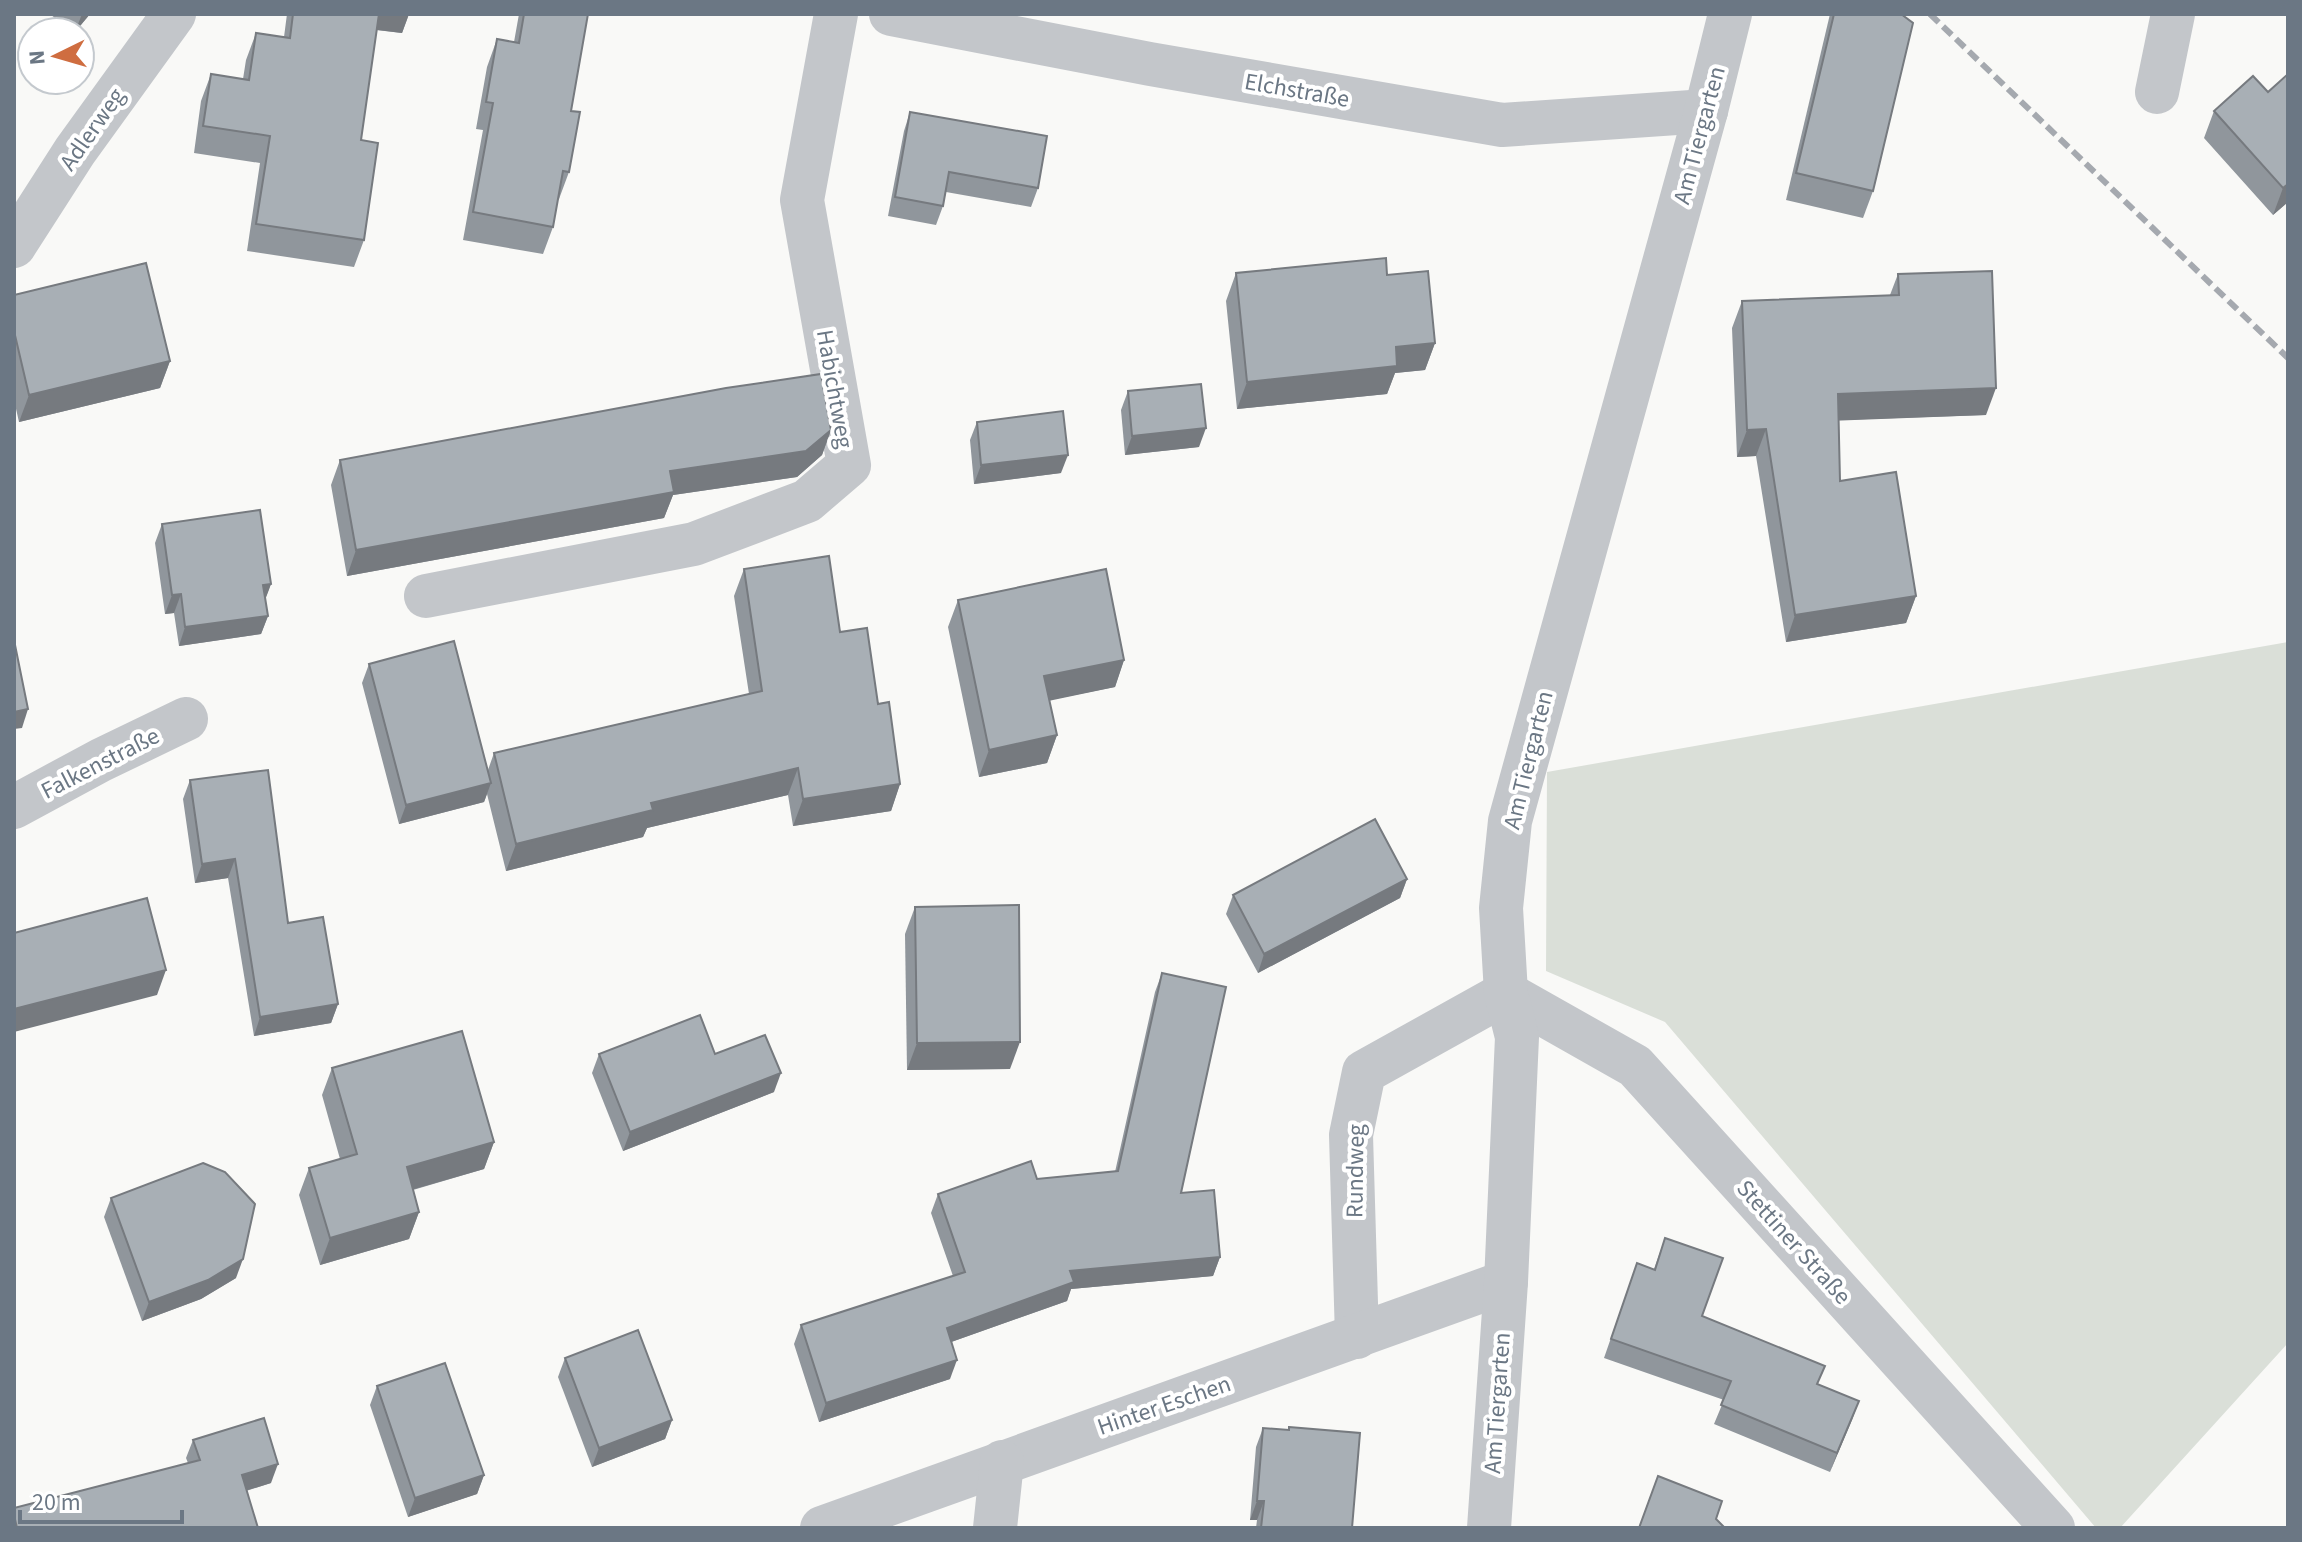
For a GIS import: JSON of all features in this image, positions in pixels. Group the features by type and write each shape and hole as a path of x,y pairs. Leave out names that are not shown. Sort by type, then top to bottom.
{"street":[{"name":"Adlerweg","path":"14,246 75,151 174,14"},
{"name":"Habichtweg","path":"426,596 694,544 807,501 849,465 802,200 836,14"},
{"name":"Elchstraße","path":"891,14 1150,64 1502,125 1706,111"},
{"name":"Am Tiergarten","path":"1489,1528 1506,1282 1517,1037 1506,993 1501,908 1510,821 1730,14"},
{"path":"2157,92 2173,14"},
{"name":"Falkenstraße","path":"14,807 186,719"},
{"name":"Rundweg","path":"1357,1337 1351,1135 1364,1072 1506,993"},
{"name":"Stettiner Straße","path":"1506,993 1635,1066 2053,1528"},
{"name":"Hinter Eschen","path":"822,1528 1506,1282"},
{"path":"995,1528 1002,1462"}],"shaded area":[{"path":"2288,642 2288,1343 2120,1528 2096,1528 1665,1022 1546,971 1547,772"}],"building":[{"path":"293,14 379,14 361,140 378,143 364,240 256,224 270,136 203,126 211,74 249,80 256,33 290,38"},
{"path":"524,14 588,14 571,111 580,112 569,172 563,171 553,227 473,212 493,103 486,102 497,39 519,43"},
{"path":"1834,14 1901,14 1913,23 1873,191 1796,173"},
{"path":"2288,74 2288,184 2283,188 2214,111 2253,76 2268,92"},
{"path":"910,112 1047,136 1038,188 949,172 943,206 895,197"},
{"path":"1386,258 1387,275 1428,271 1435,343 1396,347 1397,366 1247,382 1236,273"},
{"path":"146,263 170,361 29,395 14,331 14,295"},
{"path":"1992,271 1996,388 1838,394 1840,481 1896,472 1916,596 1795,615 1766,429 1747,430 1742,301 1899,295 1898,274"},
{"path":"821,374 831,430 806,451 670,471 674,492 356,550 340,460 726,388"},
{"path":"1201,384 1206,428 1132,436 1128,391"},
{"path":"1063,411 1068,455 981,465 977,422"},
{"path":"260,510 271,584 263,585 268,616 185,627 181,594 172,595 162,524"},
{"path":"829,556 840,632 867,628 878,704 889,702 900,784 803,799 798,768 651,803 653,810 516,844 494,753 762,691 744,569"},
{"path":"1106,569 1124,660 1044,676 1057,735 989,750 958,600"},
{"path":"14,640 28,709 14,712"},
{"path":"454,641 491,783 406,805 369,664"},
{"path":"268,770 288,923 323,917 338,1004 260,1017 235,859 202,864 190,780"},
{"path":"1375,819 1407,879 1264,954 1233,895"},
{"path":"147,898 166,970 14,1009 14,933"},
{"path":"1019,905 1020,1042 917,1043 915,907"},
{"path":"1162,973 1226,987 1181,1193 1214,1190 1220,1257 1070,1271 1074,1282 947,1328 957,1360 826,1403 801,1325 965,1272 938,1194 1031,1161 1037,1179 1118,1171"},
{"path":"700,1015 715,1054 765,1035 781,1073 630,1132 599,1054"},
{"path":"462,1031 494,1142 407,1167 419,1212 330,1238 309,1168 357,1154 332,1068"},
{"path":"203,1163 225,1172 255,1204 243,1259 208,1280 149,1302 111,1198"},
{"path":"1665,1238 1723,1258 1702,1316 1825,1366 1817,1384 1859,1401 1837,1453 1721,1405 1731,1381 1611,1339 1637,1263 1655,1270"},
{"path":"638,1330 672,1420 599,1448 565,1358"},
{"path":"445,1363 484,1475 415,1498 377,1386"},
{"path":"264,1418 278,1464 242,1475 258,1528 17,1528 14,1508 200,1460 193,1440"},
{"path":"1289,1427 1360,1433 1352,1528 1261,1528 1264,1501 1257,1501 1263,1428 1289,1430"},
{"path":"1658,1476 1722,1501 1716,1519 1725,1528 1639,1528"}],"railway":[{"path":"1930,14 2288,358"}]}
